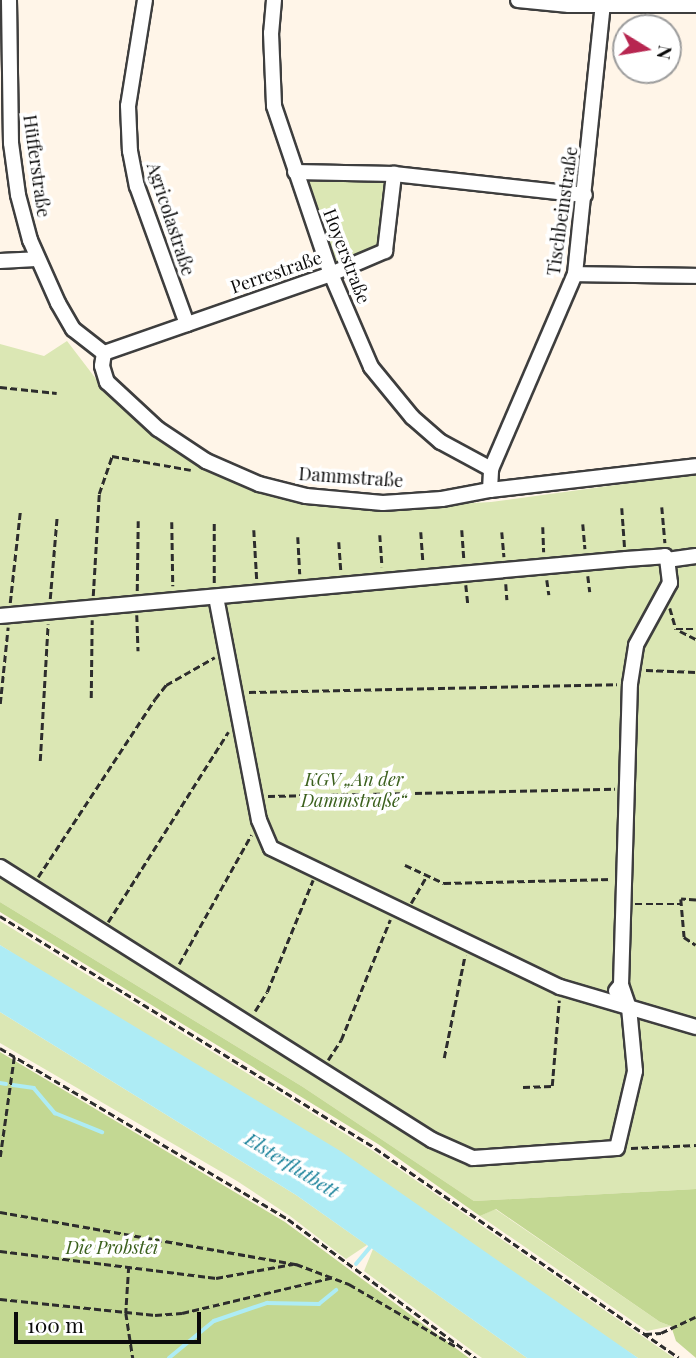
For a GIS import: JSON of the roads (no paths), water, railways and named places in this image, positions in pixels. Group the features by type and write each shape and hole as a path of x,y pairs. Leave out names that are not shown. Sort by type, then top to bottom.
{"street":[{"name":"Hüfferstraße","path":"9,0 4,56 18,195 36,259 73,329 104,353"},
{"name":"Agricolastraße","path":"145,0 128,106 130,151 136,186 187,324"},
{"name":"Hoyerstraße","path":"274,0 271,45 274,106 331,274 371,367 412,417 441,442 491,469"},
{"path":"518,0 603,5 696,5"},
{"name":"Tischbeinstraße","path":"490,490 491,469 575,274 603,5"},
{"path":"295,172 394,174 585,195"},
{"name":"Perrestraße","path":"104,353 331,274 384,251 394,174"},
{"path":"0,261 36,259"},
{"path":"575,274 696,276"},
{"name":"Dammstraße","path":"104,353 102,366 107,382 134,409 206,461 258,484 306,496 383,503 442,499 490,490 696,466"},
{"path":"6,618 258,591 626,559 696,556"},
{"path":"0,867 432,1140 474,1158 617,1148 635,1071 629,1008 621,985 631,677 639,636 670,583 666,558"},
{"path":"216,597 259,820 271,848 560,986 696,1027"},
{"path":"608,1001 621,985"}],"water":[{"name":"Elsterflutbett","path":"0,945 342,1152 638,1358 527,1358 296,1195 0,1012"}],"waterway":[{"path":"0,1083 6,1084"},
{"path":"13,1085 34,1088 55,1113 102,1132"},
{"path":"356,1264 373,1244"},
{"path":"169,1358 214,1321 267,1303 319,1304 336,1290"}],"park label":[{"name":"KGV „An der Dammstraße“","path":"354,790"},
{"name":"Die Probstei","path":"112,1247"}]}
